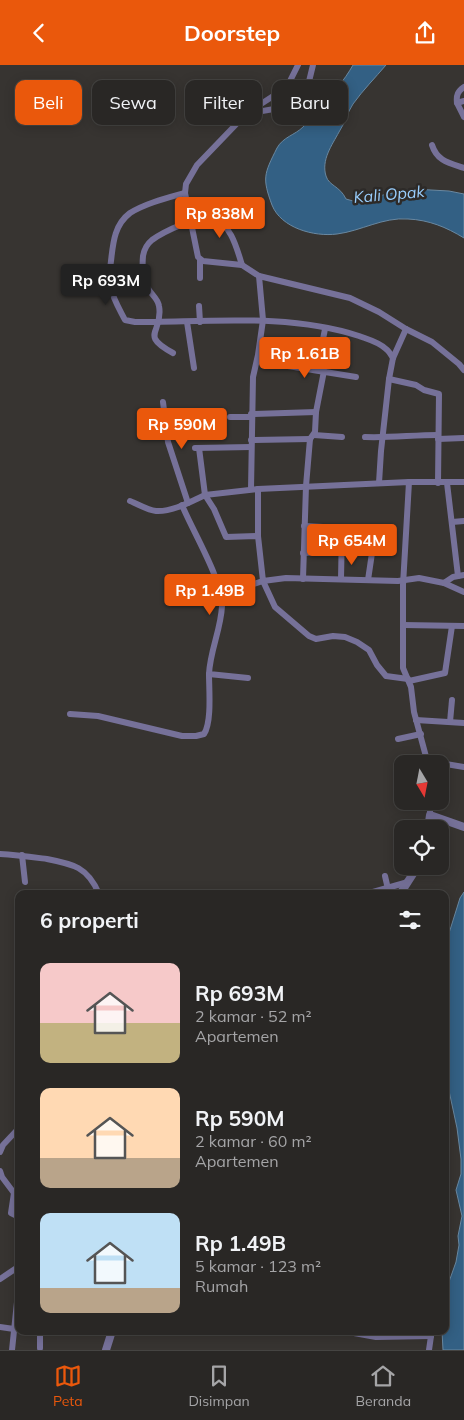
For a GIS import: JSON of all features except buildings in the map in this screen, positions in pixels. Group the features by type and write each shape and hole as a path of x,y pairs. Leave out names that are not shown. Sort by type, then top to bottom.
{"street":[{"path":"262,103 281,91 290,81 298,65"},
{"path":"262,111 304,102 314,65"},
{"path":"464,87 458,92 464,117"},
{"path":"200,278 200,260 185,193 186,184 192,172 236,125"},
{"path":"432,145 437,156 446,162 464,168"},
{"path":"185,193 161,200 130,213 120,224 112,245 110,286 114,299 125,320 135,322 262,321 325,329 353,334 370,340 386,348 393,358"},
{"path":"173,353 157,343 154,334 159,322 159,306 158,301 147,286 143,267 144,250 153,240 171,230 192,221 208,218 218,221 232,238 242,265"},
{"path":"200,260 242,265 259,276 350,297 432,343 464,370"},
{"path":"259,276 262,321 253,377 251,443 263,581 275,607 309,636 316,639 333,636 357,641 370,650 377,665 386,676 408,680 445,673 452,625"},
{"path":"198,307 200,322"},
{"path":"187,322 194,367"},
{"path":"303,579 306,486 325,329"},
{"path":"379,483 389,379 393,358 406,329"},
{"path":"257,361 356,377"},
{"path":"389,379 416,385 424,390 439,394 438,483"},
{"path":"70,714 98,716 182,736 196,736 204,734 207,730 209,664 218,635 222,605 221,594 185,504 168,442 168,428 163,402"},
{"path":"230,417 316,412"},
{"path":"365,437 382,438 410,435 464,438"},
{"path":"258,536 226,537 214,509 204,495 197,448 312,437 342,437"},
{"path":"409,482 403,579 403,668 408,680 416,720 426,755"},
{"path":"130,501 154,511 185,504 204,495 255,489 379,483 464,482"},
{"path":"444,583 447,580 461,576 447,483"},
{"path":"452,522 464,521"},
{"path":"304,526 342,527 341,579"},
{"path":"303,553 343,551"},
{"path":"368,581 372,553"},
{"path":"221,594 263,581 286,578 368,581 398,581 419,578 444,583 464,592"},
{"path":"403,625 464,626"},
{"path":"209,674 248,678"},
{"path":"450,722 452,700"},
{"path":"416,720 464,723"},
{"path":"398,739 420,734"},
{"path":"449,765 464,767"},
{"path":"429,820 430,810"},
{"path":"430,815 464,827"},
{"path":"0,854 22,855 60,861 76,867 92,879 97,890"},
{"path":"22,855 25,882"},
{"path":"403,890 412,875"},
{"path":"385,876 388,889"},
{"path":"384,890 408,882"},
{"path":"0,1152 15,1131"},
{"path":"0,1171 2,1177 14,1193 11,1213 15,1215"},
{"path":"0,1279 15,1268"},
{"path":"12,1350 15,1320"},
{"path":"0,1327 14,1329"},
{"path":"40,1335 40,1348"},
{"path":"106,1350 111,1335"},
{"path":"365,1335 376,1337 413,1335"},
{"path":"429,1350 431,1335"}],"water":[{"path":"353,65 386,65 353,104 348,113 348,80 343,80"},
{"name":"Kali Opak","path":"305,125 343,125 330,147 326,158 325,170 327,179 341,191 346,199 353,201 413,189 449,191 464,194 464,238 437,225 408,219 390,220 328,235 309,232 290,225 276,213 272,205 266,176 269,164 282,141"},
{"path":"464,892 464,1350 443,1350 442,1335 449,1335 449,1282 456,1262 462,1216 456,1190 461,1174 461,1159 449,1091 449,933 460,898"}]}
